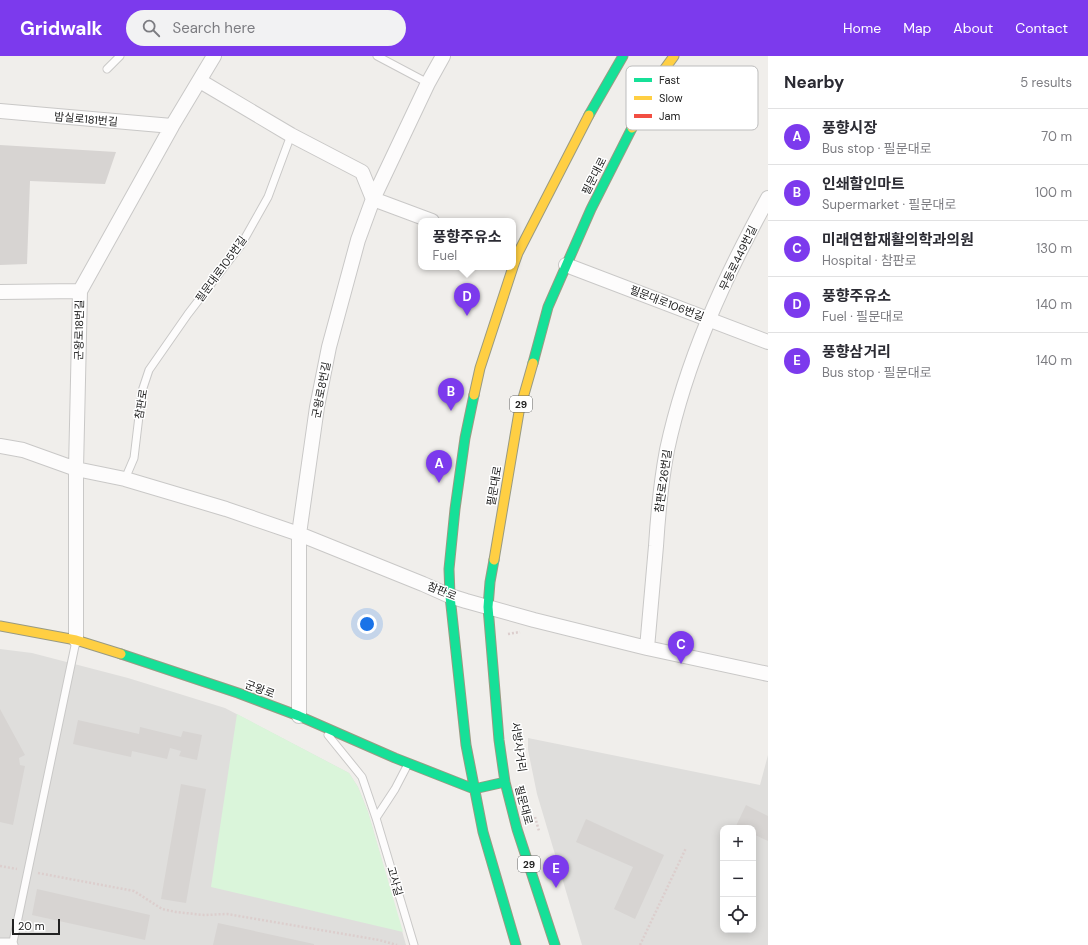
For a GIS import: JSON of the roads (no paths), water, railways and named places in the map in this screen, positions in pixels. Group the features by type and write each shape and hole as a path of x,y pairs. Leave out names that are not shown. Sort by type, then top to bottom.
{"main road":[{"path":"516,252 594,105 623,56"},
{"name":"필문대로","path":"667,66 674,56"},
{"path":"606,70 606,85"},
{"name":"필문대로","path":"556,945 517,829 505,782 499,740 488,607 490,582 519,412 548,307 591,209 630,130"},
{"path":"512,270 480,368 466,438 455,509 449,569 450,596 466,745 483,832 491,864 516,945"},
{"name":"군왕로","path":"0,626 76,640 119,653 299,716 409,764 474,789"},
{"path":"474,789 505,782"}],"street":[{"name":"군왕로18번길","path":"76,640 76,469 80,291 172,126 214,56"},
{"name":"군왕로8번길","path":"299,716 299,534 317,407 329,347 358,240 373,199 428,83 443,56"},
{"path":"200,81 291,135 362,172 373,199 424,218"},
{"name":"밤실로181번길","path":"0,111 172,126"},
{"name":"무등로449번길","path":"708,319 768,198"},
{"name":"필문대로106번길","path":"566,265 768,342"},
{"path":"0,292 80,291"},
{"name":"참판로26번길","path":"648,648 660,494 667,451 683,389 708,319"},
{"name":"참판로","path":"0,446 23,450 76,469 125,480 226,509 299,534 450,596 648,648 768,674"}],"lane":[{"path":"107,69 120,56"},
{"path":"377,56 428,83"},
{"name":"필문대로105번길","path":"188,314 241,245 268,197 291,135"},
{"name":"참판로","path":"125,480 134,458 142,391 149,370 188,314"},
{"path":"0,942 14,943 76,640"},
{"name":"고사길","path":"321,726 362,778 376,818 414,945"},
{"path":"376,818 409,764"}],"place":[{"name":"풍향주유소","path":"467,316"},
{"name":"인쇄할인마트","path":"451,411"},
{"name":"풍향시장","path":"439,483"},
{"name":"미래연합재활의학과의원","path":"681,664"},
{"name":"풍향삼거리","path":"556,888"}]}
